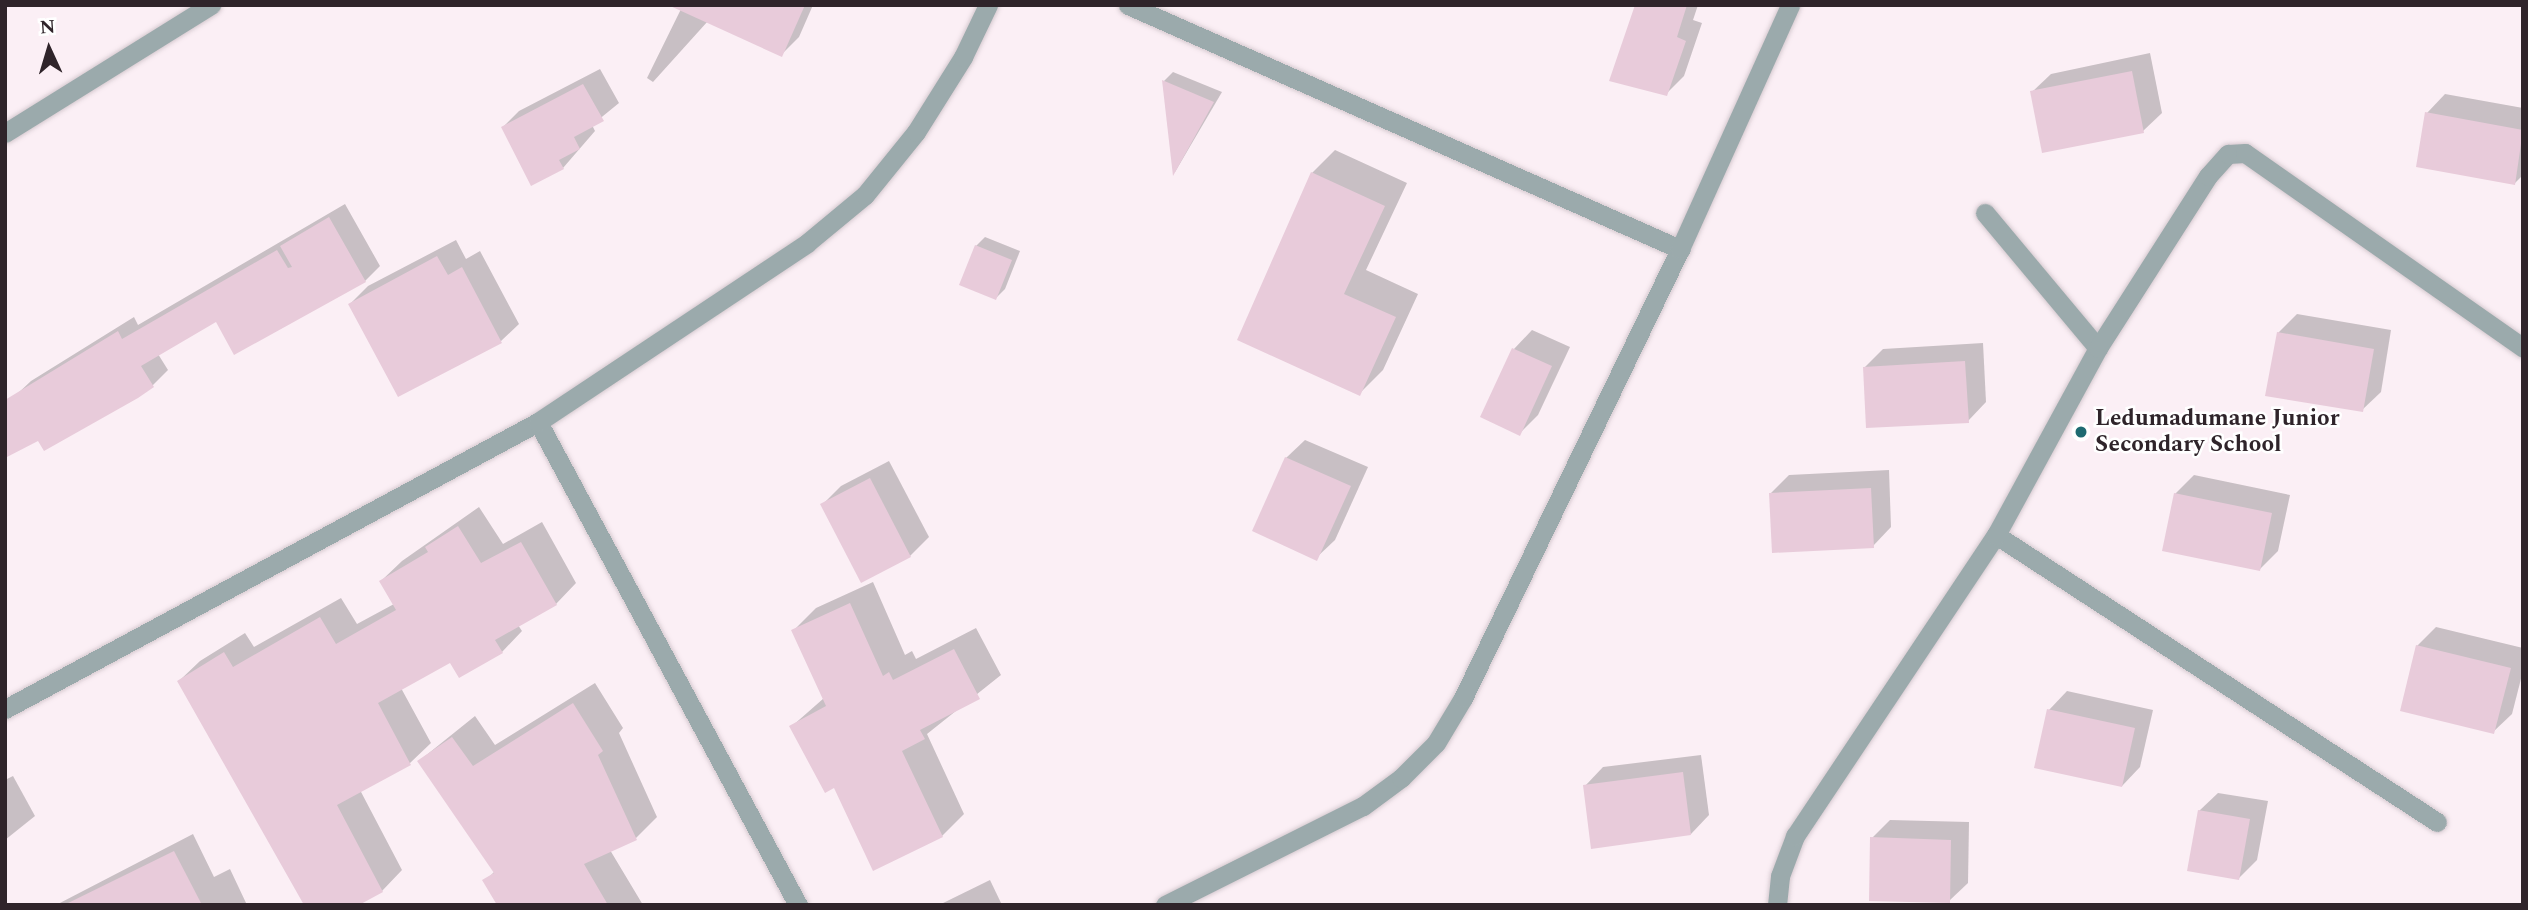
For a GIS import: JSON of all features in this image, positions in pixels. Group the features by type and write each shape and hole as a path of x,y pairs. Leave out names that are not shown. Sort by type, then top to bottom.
{"street":[{"path":"5,133 211,5"},
{"path":"5,709 538,422 807,243 865,195 916,132 963,57 988,5"},
{"path":"1128,5 1680,249"},
{"path":"1165,905 1363,806 1401,778 1436,743 1464,698 1680,249 1790,5"},
{"path":"1777,905 1780,876 1794,836 1996,535 2098,348 2216,164 2228,154 2245,153 2523,348"},
{"path":"1985,213 2098,348"},
{"path":"538,422 799,905"},
{"path":"1996,535 2437,822"}],"building":[{"path":"668,5 805,5 782,57"},
{"path":"1635,5 1687,5 1677,37 1686,41 1667,96 1609,81"},
{"path":"2132,71 2144,133 2042,153 2030,91"},
{"path":"1162,80 1214,102 1173,176"},
{"path":"583,84 604,121 574,137 580,149 559,160 564,169 531,186 501,127"},
{"path":"2425,112 2523,130 2515,185 2416,167"},
{"path":"1311,172 1385,206 1344,294 1396,317 1360,396 1237,340"},
{"path":"329,217 366,282 234,355 216,322 141,366 154,387 138,398 44,451 38,441 5,458 5,400 118,331 122,339 277,250 288,268 292,267 280,246"},
{"path":"975,245 1012,260 996,300 959,285"},
{"path":"437,256 448,275 462,267 502,343 398,397 348,304"},
{"path":"2277,332 2374,349 2363,412 2265,396"},
{"path":"1512,348 1552,366 1520,436 1480,417"},
{"path":"1965,361 1969,423 1866,428 1863,367"},
{"path":"1285,457 1351,486 1317,561 1252,531"},
{"path":"870,478 911,557 861,583 820,504"},
{"path":"1871,488 1874,548 1772,553 1769,493"},
{"path":"2174,493 2272,513 2260,571 2162,551"},
{"path":"458,526 481,563 521,542 557,605 495,640 503,653 459,678 450,663 378,703 411,765 337,805 383,892 359,905 304,905 177,681 224,652 233,667 320,617 336,644 396,610 379,581 428,552 425,547"},
{"path":"850,603 883,676 889,672 893,680 954,649 980,699 920,730 925,739 902,751 943,837 873,871 834,788 825,793 789,726 826,706 791,630"},
{"path":"2416,645 2511,668 2494,734 2400,711"},
{"path":"573,703 603,751 598,755 637,840 584,864 608,905 497,905 482,880 494,873 417,761 452,737 473,766"},
{"path":"2047,709 2135,728 2122,787 2034,768"},
{"path":"1683,772 1691,835 1591,849 1583,785"},
{"path":"2198,810 2250,819 2239,880 2187,871"},
{"path":"1870,837 1951,840 1950,903 1869,901"},
{"path":"174,851 202,905 64,905"}],"place":[{"name":"Ledumadumane Junior Secondary School","path":"2081,432"}]}
